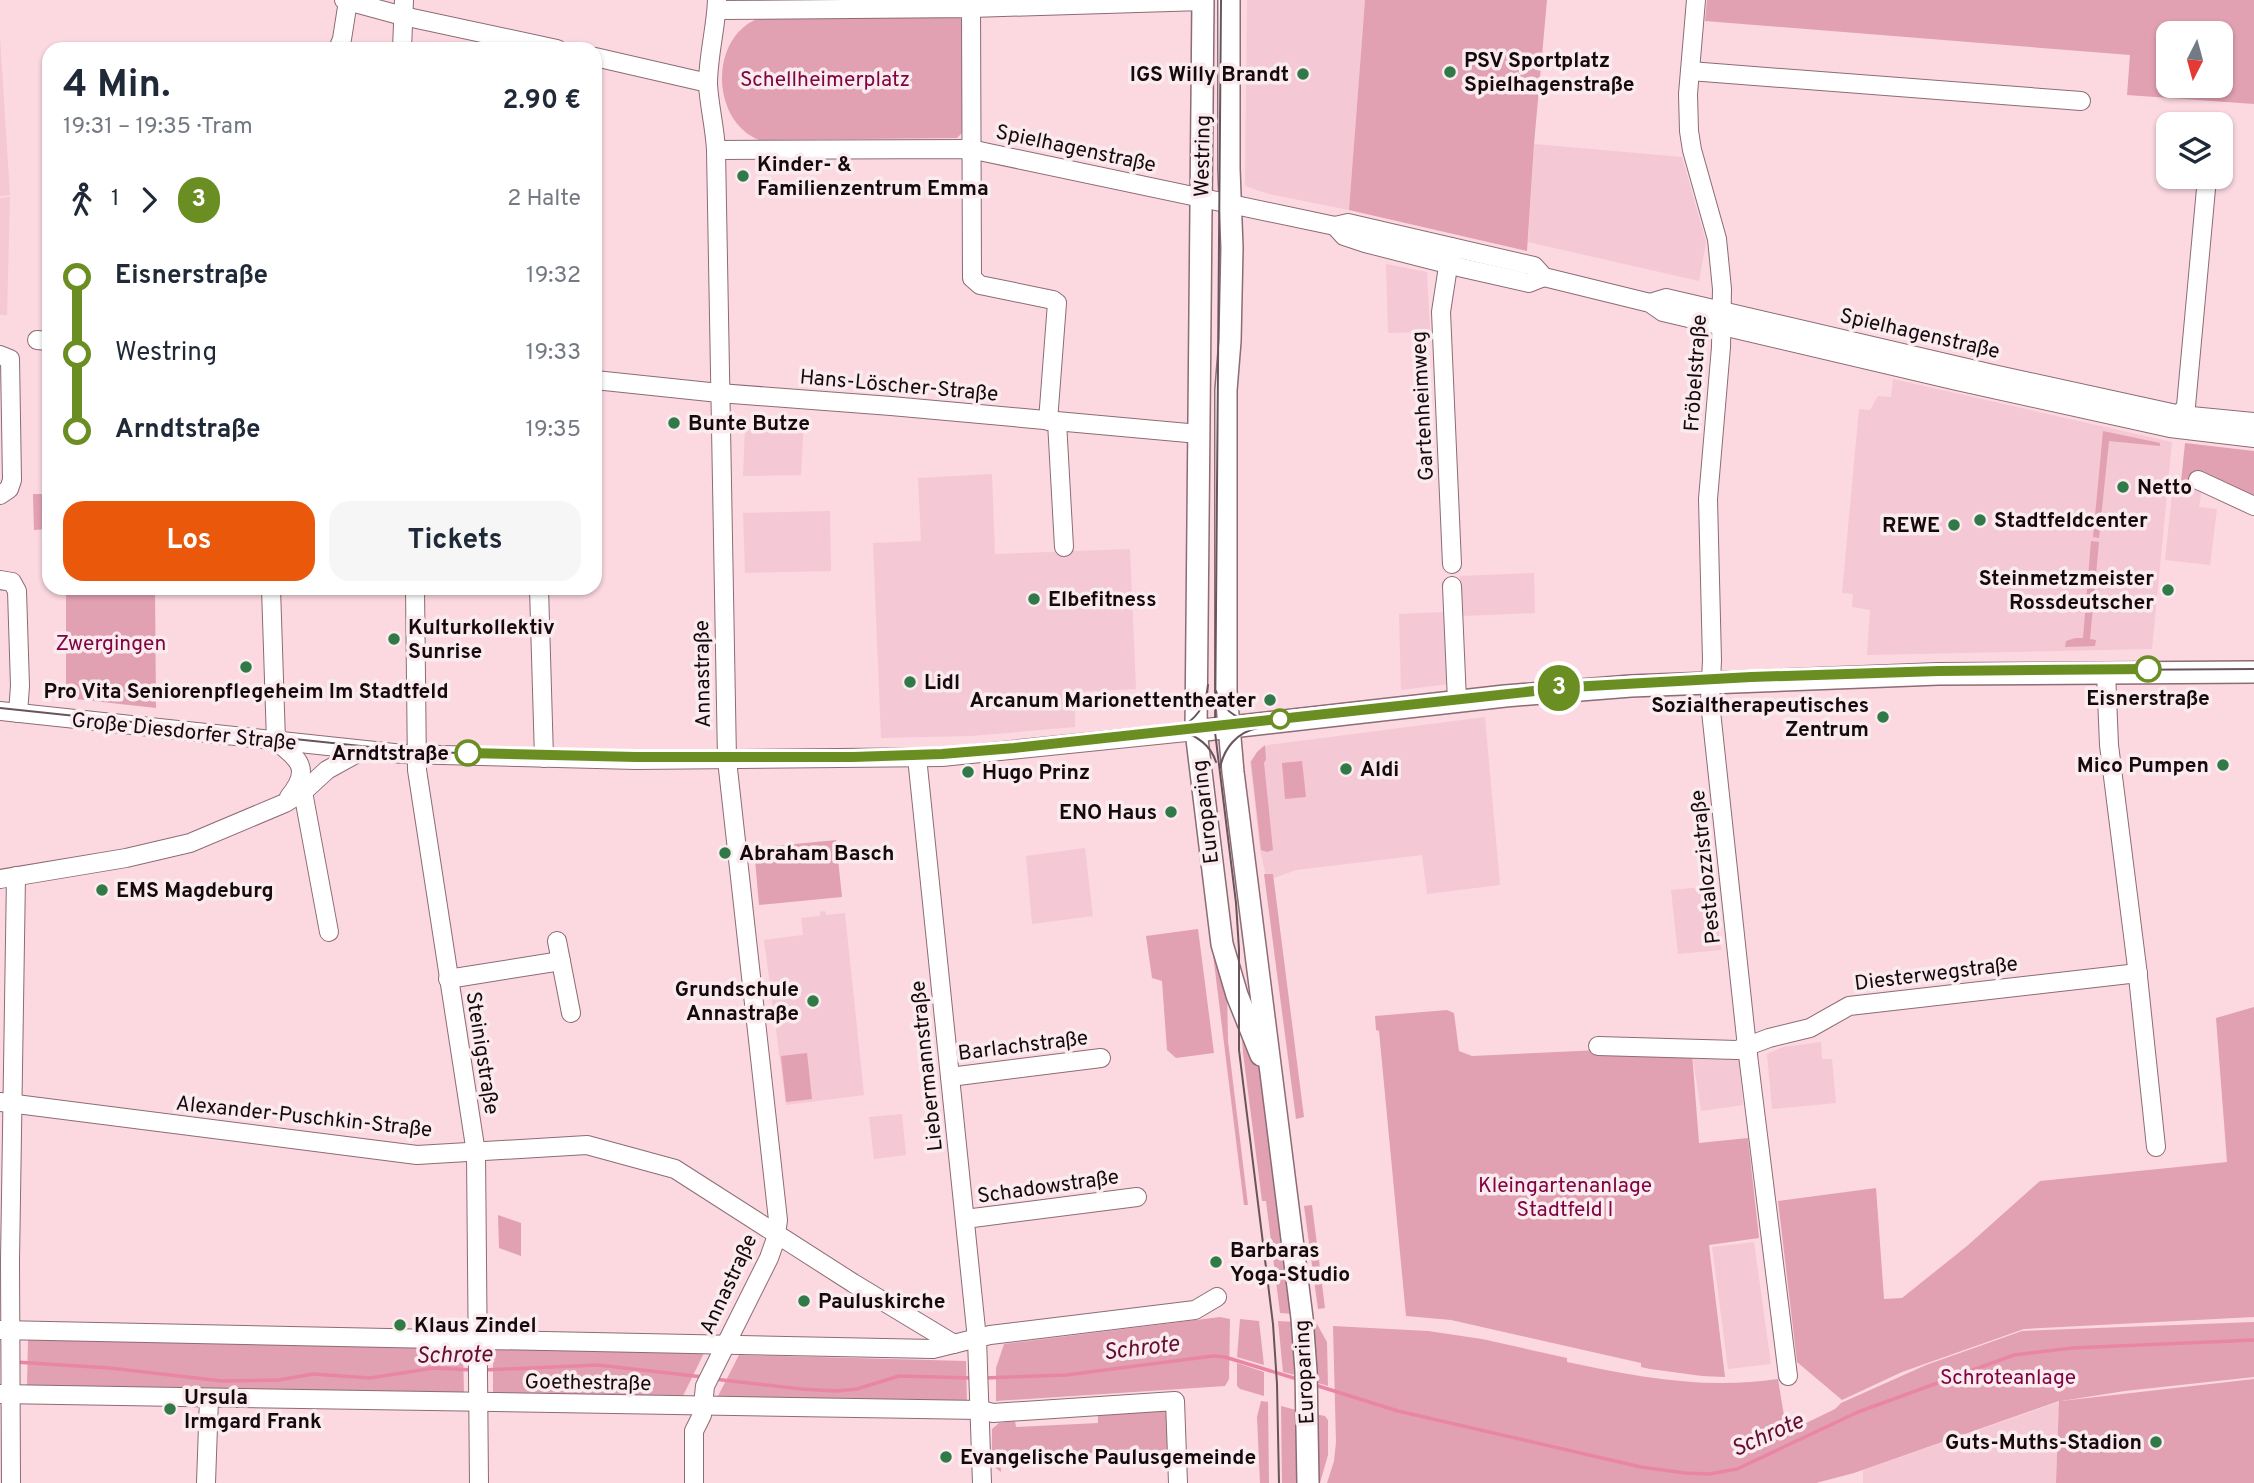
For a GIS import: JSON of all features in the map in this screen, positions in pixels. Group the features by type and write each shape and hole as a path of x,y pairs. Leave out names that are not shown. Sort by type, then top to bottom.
{"main road":[{"name":"Westring","path":"1196,732 1203,0"},
{"name":"Westring","path":"1229,0 1231,205 1225,551 1226,692 1229,728"},
{"name":"Große Diesdorfer Straße","path":"1196,732 1457,701 1571,690 1710,682 1938,674 2254,672"},
{"name":"Europaring","path":"1229,728 1302,1318 1307,1397 1308,1483"},
{"name":"Europaring","path":"1196,732 1223,950 1274,1094"}],"street":[{"path":"341,42 346,0 404,8 531,42"},
{"path":"717,5 1203,0"},
{"name":"Fröbelstraße","path":"1696,0 1688,105 1689,131 1722,271 1708,499 1712,660 1710,682"},
{"path":"971,4 973,279 980,285 1053,300 1058,304 1053,422 1064,547"},
{"name":"Annastraße","path":"694,1483 694,1431 702,1415 708,1379 769,1258 776,1235 777,1198 727,760 716,150 708,83 717,5"},
{"path":"402,42 404,8"},
{"path":"602,59 708,83"},
{"path":"1690,71 2081,101"},
{"name":"Spielhagenstraße","path":"971,149 1335,226 1348,223 1449,255 1534,266 1544,277 1650,303 1663,313 1721,318 2254,438"},
{"path":"716,150 971,149"},
{"path":"2176,421 2186,406 2206,189"},
{"name":"Gartenheimweg","path":"1449,255 1441,312 1452,564"},
{"path":"0,355 10,359 12,480 9,489 0,495"},
{"name":"Hans-Löscher-Straße","path":"602,381 1199,435"},
{"name":"Spielhagenstraße","path":"2176,421 2254,422"},
{"path":"2198,481 2254,506"},
{"path":"0,580 12,582 16,591 20,686 9,712"},
{"path":"1452,586 1457,701"},
{"path":"271,595 276,741 297,757 300,767 295,790 285,803"},
{"path":"415,595 416,754"},
{"path":"539,595 544,758"},
{"path":"2106,672 2109,745 2138,973 2156,1147"},
{"name":"Pestalozzistraße","path":"1710,682 1747,1048 1788,1376"},
{"name":"Große Diesdorfer Straße","path":"9,712 363,750 544,758 727,760 917,757 981,754 1196,732"},
{"path":"11,1483 6,1394 12,1372 12,1352 5,1331 8,878 177,847 285,803 303,792 327,770 363,750"},
{"name":"Steinigstraße","path":"416,754 476,1153 479,1483"},
{"name":"Liebermannstraße","path":"917,757 977,1339 982,1483"},
{"path":"303,792 329,932"},
{"path":"557,941 571,1013"},
{"path":"448,979 561,961"},
{"name":"Diesterwegstraße","path":"1747,1048 1769,1038 1810,1028 1849,1006 2138,973"},
{"path":"1598,1046 1732,1051 1747,1048"},
{"name":"Barlachstraße","path":"950,1077 1101,1058"},
{"name":"Alexander-Puschkin-Straße","path":"6,1103 427,1155 587,1145 602,1147 676,1169 776,1235 954,1344"},
{"name":"Schadowstraße","path":"965,1220 1137,1197"},
{"path":"954,1344 1195,1310 1217,1297"},
{"name":"Goethestraße","path":"5,1331 933,1349 954,1344"},
{"name":"Goethestraße","path":"6,1394 981,1410 993,1413 1175,1401 1178,1483"},
{"path":"206,1483 209,1398"}],"shaded area":[{"name":"IGS Willy Brandt","path":"1247,0 1365,0 1349,210 1269,194 1245,186"},
{"path":"0,37 10,195 0,196"},
{"path":"1534,144 1682,157 1706,242 1699,281 1528,242"},
{"path":"10,197 7,315 0,315 0,198"},
{"path":"1386,264 1427,272 1430,332 1388,333"},
{"path":"1893,379 2172,442 2152,649 1867,655 1870,610 1852,607 1853,594 1842,593 1859,409 1870,410 1878,396 1891,397"},
{"path":"758,422 804,423 801,475 743,476 745,429 757,429"},
{"path":"992,474 995,554 1130,549 1136,689 1075,692 1075,727 971,736 881,738 873,543 921,541 918,478"},
{"path":"2173,485 2202,488 2199,507 2217,509 2210,565 2165,560"},
{"path":"830,511 831,571 745,573 743,513"},
{"path":"1534,573 1535,613 1462,616 1460,576"},
{"path":"1446,612 1449,684 1401,690 1399,614"},
{"path":"1485,717 1500,885 1427,894 1422,855 1296,870 1267,881 1260,849 1250,761 1259,750 1269,745"},
{"path":"1085,848 1093,916 1032,924 1026,856"},
{"path":"1713,886 1721,950 1678,954 1671,890"},
{"name":"Grundschule Annastraße","path":"825,911 826,915 845,913 864,1095 786,1105 764,940 803,935 801,918 820,916 820,912"},
{"path":"1821,1042 1822,1059 1832,1059 1836,1103 1772,1109 1767,1054 1783,1047"},
{"path":"1692,1053 1732,1055 1739,1060 1743,1105 1701,1111"},
{"path":"902,1114 906,1155 874,1159 869,1117"},
{"path":"1754,1242 1771,1364 1728,1369 1712,1247"},
{"path":"2059,1402 2056,1483 1863,1483 1863,1470"}],"green space":[{"name":"PSV Sportplatz Spielhagenstraße","path":"1365,0 1547,0 1527,251 1349,210"},
{"path":"1707,0 2254,0 2254,104 2169,98 2233,98 2233,21 2156,21 2156,97 2127,95 2130,55 1705,21"},
{"name":"Schellheimerplatz","path":"955,15 963,20 963,132 957,138 759,140 743,130 732,116 725,99 722,80 724,61 730,44 741,29 757,19"},
{"path":"2103,431 2160,443 2160,446 2109,441 2099,538 2093,537"},
{"path":"2185,443 2254,451 2254,502 2212,484 2181,482"},
{"path":"33,494 42,494 42,529 34,530"},
{"path":"2091,541 2099,542 2090,639 2096,640 2095,646 2065,647 2066,641 2083,638"},
{"name":"Zwergingen","path":"66,595 155,595 156,708 66,698"},
{"path":"1265,745 1264,763 1273,850 1267,852 1261,850 1251,762"},
{"path":"1302,761 1306,797 1285,799 1282,763"},
{"path":"836,840 842,897 759,905 754,848"},
{"path":"1201,857 1227,988 1228,1041 1248,1205 1244,1205"},
{"path":"1264,874 1273,874 1304,1117 1296,1119"},
{"path":"1198,929 1214,1053 1176,1058 1167,1050 1162,981 1152,978 1146,936"},
{"path":"2254,1007 2254,1317 2024,1329 1902,1372 1842,1400 1797,1362 1778,1201 1876,1188 1884,1299 1902,1298 1967,1246 2040,1181 2227,1162 2216,1018"},
{"name":"Kleingartenanlage Stadtfeld I","path":"1447,1010 1454,1013 1459,1051 1472,1056 1601,1050 1692,1053 1699,1143 1748,1138 1759,1238 1709,1245 1725,1377 1650,1369 1641,1367 1641,1363 1451,1320 1406,1316 1379,1031 1376,1030 1375,1016"},
{"path":"1241,1025 1260,1066 1295,1314 1280,1313 1266,1201 1262,1201"},
{"path":"807,1053 812,1099 786,1102 781,1056"},
{"path":"1312,1205 1325,1308 1318,1309 1304,1206"},
{"path":"498,1215 521,1223 521,1256 499,1248"},
{"path":"1220,1317 1230,1319 1229,1379 1225,1386 996,1401 996,1368 1004,1344"},
{"path":"1240,1319 1259,1321 1264,1365 1237,1357"},
{"path":"1278,1321 1295,1322 1299,1376 1283,1372"},
{"name":"Schroteanlage","path":"2254,1322 2254,1377 2061,1401 2254,1379 2254,1483 2056,1483 2059,1401 1854,1473 1816,1483 1327,1483 1334,1461 1336,1442 1333,1326 1428,1331 1482,1339 1567,1358 1567,1362 1672,1380 1724,1383 1778,1379 1785,1422 1796,1428 1835,1409 1841,1403 1926,1365 2022,1331"},
{"path":"1309,1323 1317,1324 1327,1342 1328,1386 1315,1382"},
{"path":"28,1340 463,1347 464,1394 27,1386"},
{"path":"493,1350 704,1353 682,1398 493,1394"},
{"path":"739,1355 966,1361 967,1403 717,1398"},
{"path":"1237,1363 1264,1372 1264,1396 1237,1386"},
{"path":"1261,1401 1268,1402 1269,1483 1260,1483 1257,1417"},
{"path":"1281,1406 1300,1411 1301,1483 1282,1483"},
{"path":"1169,1407 1171,1450 1000,1456 1001,1472 992,1465 992,1429 999,1423 1015,1421 1016,1427 1098,1423 1098,1412"},
{"path":"1314,1414 1325,1416 1328,1420 1328,1455 1320,1483 1315,1483"}],"waterway":[{"name":"Schrote","path":"1315,1385 1398,1411 1641,1467 1709,1474 1737,1469 1858,1412 2014,1355 2072,1348 2254,1340"},
{"name":"Schrote","path":"984,1378 1066,1375 1213,1356 1225,1357 1297,1379"},
{"name":"Schrote","path":"15,1362 110,1368 222,1381 279,1380 313,1374 370,1378 434,1368 473,1370"},
{"name":"Schrote","path":"484,1370 598,1365 703,1377"},
{"name":"Schrote","path":"714,1379 836,1391 857,1389 899,1376 973,1378"}],"tram line":[{"path":"1221,0 1215,732 1236,903 1239,1050 1273,1324 1279,1483"},
{"name":"3","path":"468,753 636,757 853,757 942,754 1571,687 1751,677 1938,671 2148,669"},
{"path":"0,708 418,752 643,757 853,756 988,751 1457,698 1633,683 1938,671 2254,669"},
{"path":"1178,728 1190,721 1199,711 1208,685"},
{"path":"1216,691 1229,711 1251,721"},
{"path":"1220,768 1233,742 1244,733 1258,728"},
{"path":"1181,732 1203,742 1216,762"}],"place":[{"name":"PSV Sportplatz Spielhagenstraße","path":"1450,72"},
{"name":"IGS Willy Brandt","path":"1303,74"},
{"name":"Kinder- & Familienzentrum Emma","path":"743,176"},
{"name":"Bunte Butze","path":"674,423"},
{"name":"Netto","path":"2123,487"},
{"name":"Stadtfeldcenter","path":"1980,520"},
{"name":"REWE","path":"1954,525"},
{"name":"Steinmetzmeister Rossdeutscher","path":"2168,590"},
{"name":"Elbefitness","path":"1034,599"},
{"name":"Kulturkollektiv Sunrise","path":"394,639"},
{"name":"Pro Vita Seniorenpflegeheim Im Stadtfeld","path":"246,667"},
{"name":"Eisnerstraße","path":"2148,669"},
{"name":"Lidl","path":"910,682"},
{"name":"Arcanum Marionettentheater","path":"1270,700"},
{"name":"Sozialtherapeutisches Zentrum","path":"1883,717"},
{"name":"Arndtstraße","path":"468,753"},
{"name":"Mico Pumpen","path":"2223,765"},
{"name":"Aldi","path":"1346,769"},
{"name":"Hugo Prinz","path":"968,772"},
{"name":"ENO Haus","path":"1171,812"},
{"name":"Abraham Basch","path":"725,853"},
{"name":"EMS Magdeburg","path":"102,890"},
{"name":"Grundschule Annastraße","path":"813,1001"},
{"name":"Barbaras Yoga-Studio","path":"1216,1262"},
{"name":"Pauluskirche","path":"804,1301"},
{"name":"Klaus Zindel","path":"400,1325"},
{"name":"Ursula Irmgard Frank","path":"170,1409"},
{"name":"Guts-Muths-Stadion","path":"2156,1442"},
{"name":"Evangelische Paulusgemeinde","path":"946,1457"}]}
